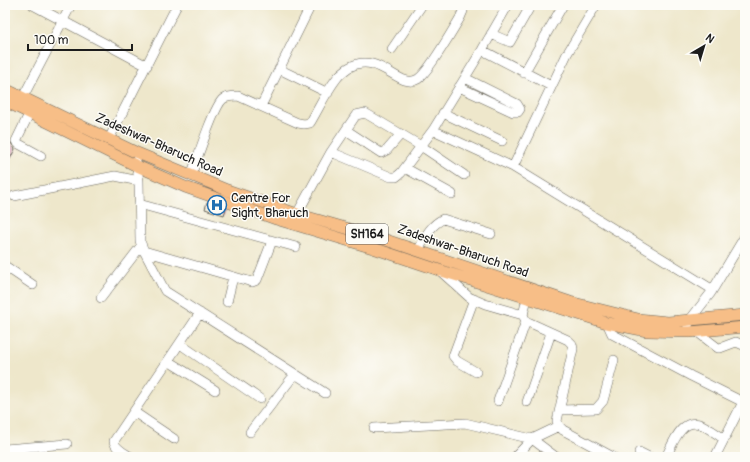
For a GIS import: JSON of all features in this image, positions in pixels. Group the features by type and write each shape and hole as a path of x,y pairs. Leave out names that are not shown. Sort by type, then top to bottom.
{"main road":[{"name":"Zadeshwar-Bharuch Road","path":"5,90 23,97 135,152 227,190 296,214 376,237 570,302 638,319 668,322 690,328 745,315"},
{"name":"Zadeshwar-Bharuch Road","path":"5,101 137,166 185,187 238,206 607,323 647,331 690,328 745,327"}],"street":[{"path":"33,5 147,66"},
{"path":"23,97 71,5"},
{"path":"109,139 177,5"},
{"path":"261,106 311,5"},
{"path":"392,49 422,5"},
{"path":"191,176 215,112 223,99 231,96 238,96 304,124 310,123 337,78 344,70 355,64 368,62 379,66 406,81 413,81 420,78 427,70 460,18 463,5"},
{"path":"331,152 391,177 396,177 405,168 433,130 508,5"},
{"path":"491,34 510,42 531,5"},
{"path":"524,73 563,5"},
{"path":"513,167 567,54 596,5"},
{"path":"482,50 551,86"},
{"path":"280,69 328,93"},
{"path":"459,87 513,112 518,112 520,109 517,104 465,78"},
{"path":"30,112 16,140 19,144 41,156"},
{"path":"296,214 331,152 356,115 365,113 421,146 464,175"},
{"path":"443,113 502,141"},
{"path":"346,130 381,152 387,150 401,134"},
{"path":"433,130 513,167 710,288 712,291"},
{"path":"135,152 139,181 140,241 165,291 325,394"},
{"path":"405,168 452,194"},
{"path":"14,196 115,176 139,181"},
{"path":"140,204 296,248"},
{"path":"418,251 428,230 443,219 491,234"},
{"path":"745,236 690,328 718,348 736,342 745,346"},
{"path":"143,249 252,282 257,280 272,241"},
{"path":"101,298 143,249"},
{"path":"5,266 34,285"},
{"path":"439,270 458,288 474,299 524,318 551,333 568,340 573,349 557,421 563,430 599,454 613,457"},
{"path":"227,302 233,277"},
{"path":"498,401 524,318 527,298"},
{"path":"474,299 453,356 457,361 476,372"},
{"path":"131,457 114,445 114,441 200,313"},
{"path":"607,323 612,334 744,403 715,457"},
{"path":"527,402 551,333"},
{"path":"180,344 260,399"},
{"path":"560,410 596,409 603,401 614,360"},
{"path":"168,361 215,390"},
{"path":"250,432 295,374"},
{"path":"134,412 174,438"},
{"path":"374,428 465,423 532,439 556,457"},
{"path":"666,457 680,430 686,425 693,423 701,425 724,439"},
{"path":"515,457 532,439 559,426"},
{"path":"5,449 67,444"},
{"path":"639,452 648,457"}],"building":[{"path":"5,141 11,143 15,149 10,159 5,156"},
{"path":"207,202 226,209 224,215 205,209"}],"place":[{"name":"Centre For Sight, Bharuch","path":"217,205"}]}
